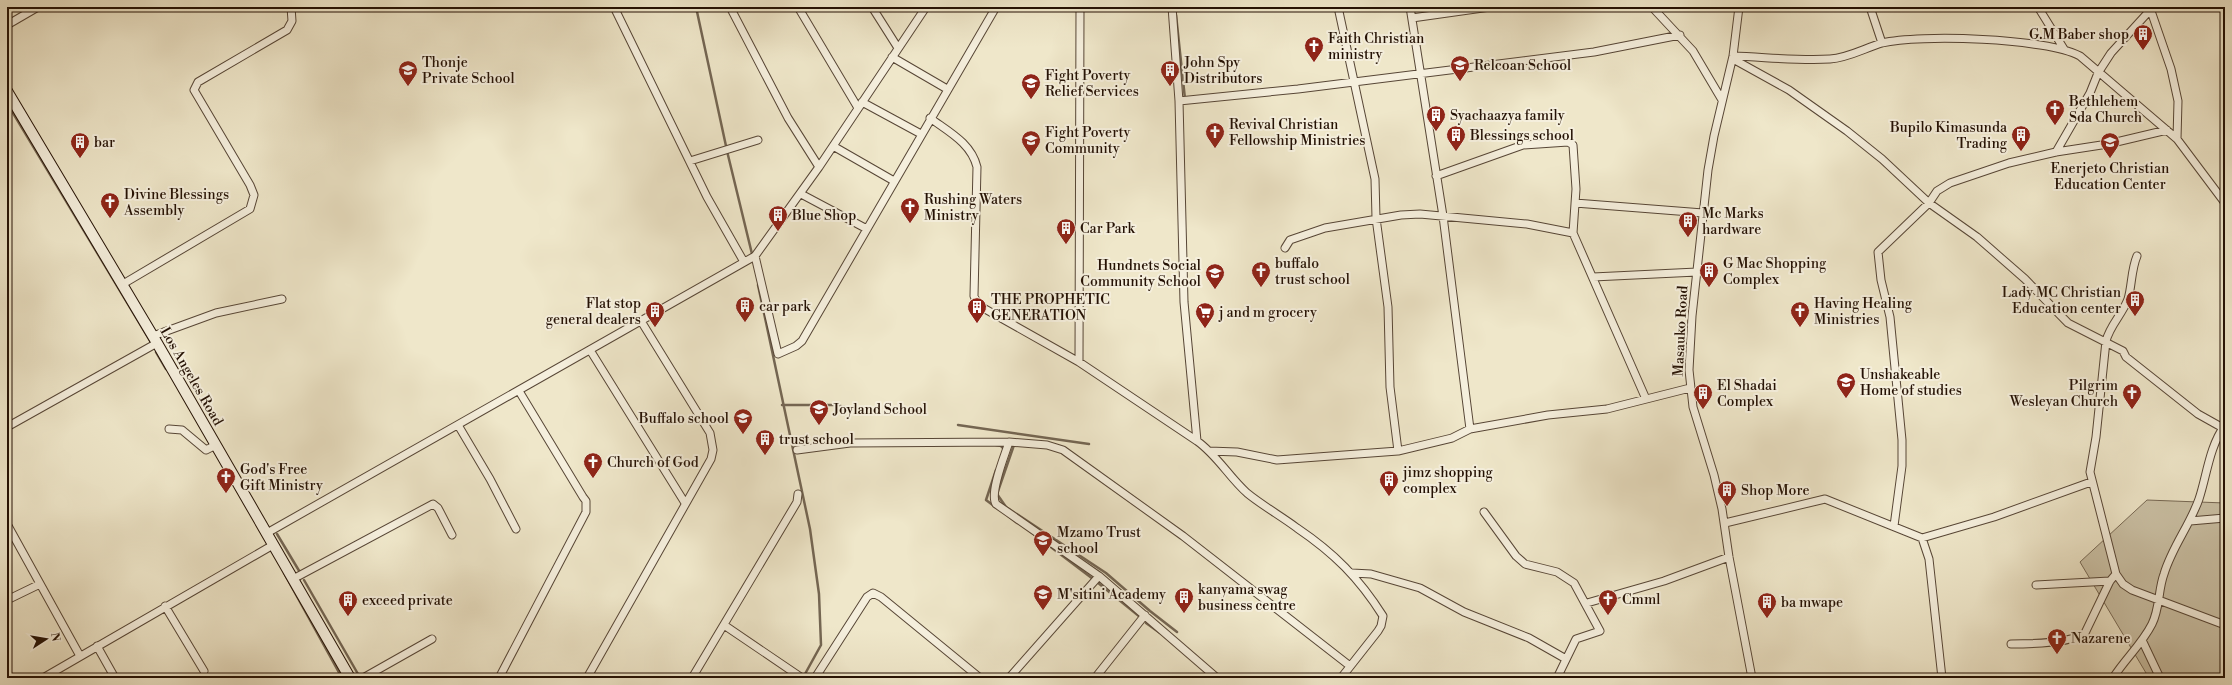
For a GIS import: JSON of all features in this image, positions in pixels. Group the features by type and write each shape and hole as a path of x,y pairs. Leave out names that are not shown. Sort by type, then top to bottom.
{"main road":[{"name":"Los Angeles Road","path":"7,91 123,284 350,678"}],"street":[{"path":"7,25 38,7"},
{"path":"123,284 250,209 254,195 250,185 194,90 198,82 287,30 292,21 291,7"},
{"path":"614,7 707,197 744,262"},
{"path":"730,7 788,118 819,167"},
{"path":"798,7 860,105 921,134"},
{"path":"872,7 898,48"},
{"path":"267,533 334,493 519,391 755,256 801,194 926,7"},
{"path":"755,256 778,354 796,346 802,340 996,7"},
{"path":"1079,362 1080,7"},
{"path":"1172,7 1179,101 1184,302 1197,441"},
{"path":"1338,7 1374,170 1376,218 1388,307 1388,370 1398,451"},
{"path":"1410,7 1443,216 1470,429"},
{"path":"1412,18 1490,7"},
{"path":"1652,7 1680,35 1701,62 1722,100"},
{"name":"Masauko Road","path":"1739,7 1733,58 1714,136 1703,213 1689,351 1690,388 1702,440 1717,485 1752,678"},
{"path":"1870,7 1882,43"},
{"path":"2038,7 2064,49"},
{"path":"2056,152 2090,93 2098,73 2111,53 2152,9 2171,69 2178,101 2177,139"},
{"path":"1179,101 1283,91 1354,80 1594,52 1680,35"},
{"path":"1733,58 1830,59 1882,43 1923,38 1946,38 2064,49 2080,56 2098,73 2177,139 2225,203"},
{"path":"892,57 947,89"},
{"path":"1733,58 1761,73 1817,108 1882,159 1929,202 1977,237 2025,279 2068,323 2123,351 2126,357 2198,414 2224,426 2208,464 2199,499 2190,521 2182,532 2163,575 2160,602 2151,625 2142,640 2113,678"},
{"path":"930,118 962,141 972,154 977,167 974,296 978,305 1079,362 1197,441 1209,451 1247,492 1307,535 1352,573 1383,616 1381,626 1341,678"},
{"path":"1894,526 1902,466 1902,440 1890,317 1881,280 1878,252 1929,202 1937,191 1950,183 1982,171 2056,152 2108,144 2167,130"},
{"path":"690,161 758,140"},
{"path":"1436,176 1523,145 1568,142 1573,145 1575,150 1575,203 1573,233 1646,399"},
{"path":"833,146 894,181"},
{"path":"801,194 867,229"},
{"path":"1575,203 1703,213"},
{"path":"1285,248 1290,240 1309,233 1376,218 1420,214 1527,224 1573,233"},
{"path":"2137,256 2132,272 2128,299 2120,316 2109,330 2106,341 2096,437 2090,472 2091,482 2116,574 2123,584 2132,590 2160,602 2225,625"},
{"path":"1592,277 1697,272"},
{"path":"7,427 155,340 216,312 282,299"},
{"path":"587,678 711,458 713,441 710,432 641,321"},
{"path":"590,350 685,503"},
{"path":"1209,451 1237,452 1277,460 1398,451 1452,438 1470,429 1541,416 1607,409 1690,388"},
{"path":"499,678 586,512 583,497 519,391"},
{"path":"458,425 490,478 516,529"},
{"path":"169,429 182,430 206,450 216,445"},
{"path":"1009,442 994,491 994,500 996,504 1099,576 1218,678"},
{"path":"797,450 850,443 1009,442 1047,445 1063,450 1212,559 1350,666"},
{"path":"1724,523 1825,499 1922,538 2001,515 2091,482"},
{"path":"692,678 755,569 797,502 798,494"},
{"path":"293,579 433,504 438,508 452,535"},
{"path":"1484,512 1516,556 1525,564 1557,572 1574,584 1587,603 1600,631 1576,639 1557,678"},
{"path":"2190,521 2225,518"},
{"path":"7,524 80,656"},
{"path":"1922,538 1930,566 1942,678"},
{"path":"43,678 165,606 273,545"},
{"path":"1587,603 1664,581 1729,557"},
{"path":"1352,573 1371,574 1420,588 1464,612 1529,638 1566,659"},
{"path":"2011,644 2030,644 2060,640 2085,633 2110,581 2116,574"},
{"path":"1009,678 1099,576"},
{"path":"2036,585 2110,581"},
{"path":"7,600 40,584"},
{"path":"815,678 867,597 873,593 881,597 980,678"},
{"path":"165,606 204,671"},
{"path":"1095,678 1145,615"},
{"path":"724,625 802,678"},
{"path":"363,678 432,639"},
{"path":"2142,640 2160,678"},
{"path":"97,646 115,678"}],"shaded area":[{"path":"2147,500 2225,503 2225,678 2149,678 2080,562"}],"waterway":[{"path":"696,7 726,146"},
{"path":"1176,15 1185,99"},
{"path":"7,103 152,344"},
{"path":"727,151 752,254"},
{"path":"758,285 810,529 819,594 821,645 805,674"},
{"path":"156,352 166,369"},
{"path":"782,405 836,405 872,413"},
{"path":"958,425 1089,444"},
{"path":"996,445 1001,446 1005,450"},
{"path":"1014,445 997,494 1006,507 1106,573 1177,632"},
{"path":"994,506 986,500 996,470"},
{"path":"1008,516 1017,523"},
{"path":"1031,532 1093,579"},
{"path":"277,534 301,574"},
{"path":"284,573 342,678"},
{"path":"304,580 358,674"},
{"path":"1097,582 1140,617"},
{"path":"1146,623 1160,633"}],"place":[{"name":"G.M Baber shop","path":"2143,51"},
{"name":"Faith Christian ministry","path":"1314,63"},
{"name":"Relcoan School","path":"1460,82"},
{"name":"Thonje Private School","path":"408,87"},
{"name":"John Spy Distributors","path":"1170,87"},
{"name":"Fight Poverty Relief Services","path":"1031,100"},
{"name":"Bethlehem Sda Church","path":"2055,126"},
{"name":"Syachaazya family","path":"1436,132"},
{"name":"Revival Christian Fellowship Ministries","path":"1215,149"},
{"name":"Blessings school","path":"1456,152"},
{"name":"Bupilo Kimasunda Trading","path":"2021,152"},
{"name":"Fight Poverty Community","path":"1031,157"},
{"name":"bar","path":"80,159"},
{"name":"Enerjeto Christian Education Center","path":"2110,159"},
{"name":"Divine Blessings Assembly","path":"110,219"},
{"name":"Rushing Waters Ministry","path":"910,224"},
{"name":"Blue Shop","path":"778,232"},
{"name":"Mc Marks hardware","path":"1688,238"},
{"name":"Car Park","path":"1066,245"},
{"name":"buffalo trust school","path":"1261,288"},
{"name":"G Mac Shopping Complex","path":"1709,288"},
{"name":"Hundnets Social Community School","path":"1215,290"},
{"name":"Lady MC Christian Education center","path":"2135,317"},
{"name":"car park","path":"745,323"},
{"name":"THE PROPHETIC GENERATION","path":"977,324"},
{"name":"Flat stop general dealers","path":"655,328"},
{"name":"Having Healing Ministries","path":"1800,328"},
{"name":"j and m grocery","path":"1205,329"},
{"name":"Unshakeable Home of studies","path":"1846,399"},
{"name":"El Shadai Complex","path":"1703,410"},
{"name":"Pilgrim Wesleyan Church","path":"2132,410"},
{"name":"Joyland School","path":"819,426"},
{"name":"Buffalo school","path":"743,435"},
{"name":"trust school","path":"765,456"},
{"name":"Church of God","path":"593,479"},
{"name":"God's Free Gift Ministry","path":"226,494"},
{"name":"jimz shopping complex","path":"1389,497"},
{"name":"Shop More","path":"1727,507"},
{"name":"Mzamo Trust school","path":"1043,557"},
{"name":"M'sitini Academy","path":"1043,611"},
{"name":"kanyama swag business centre","path":"1184,614"},
{"name":"Cmml","path":"1608,616"},
{"name":"exceed private","path":"348,617"},
{"name":"ba mwape","path":"1767,619"},
{"name":"Nazarene","path":"2057,655"}]}
